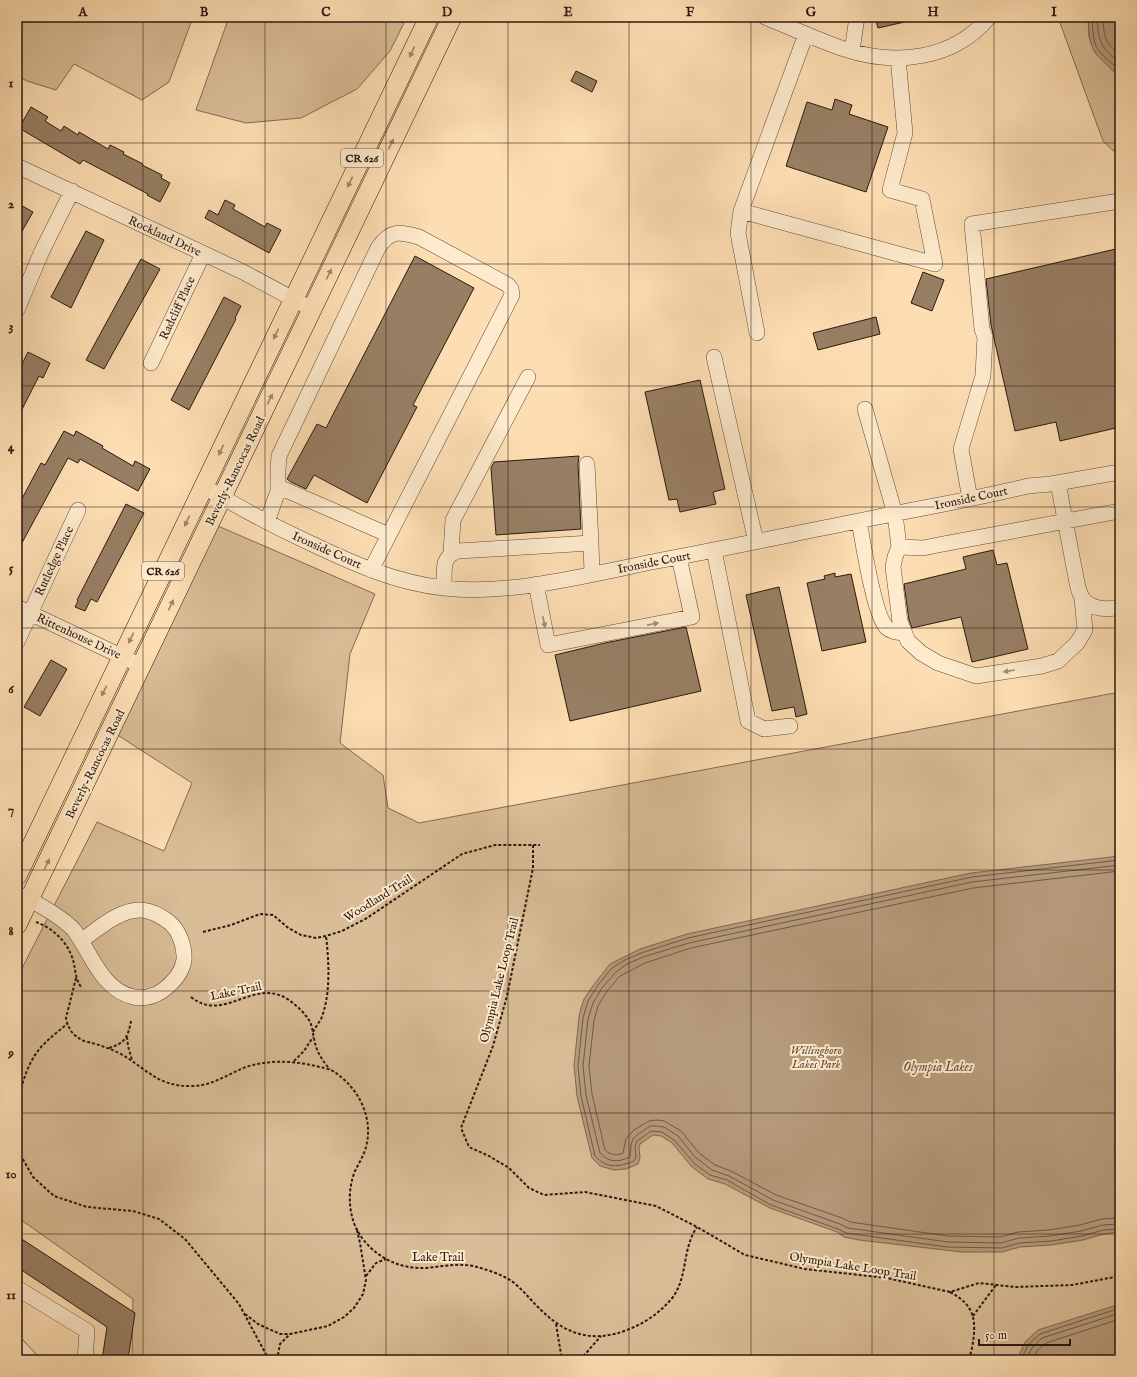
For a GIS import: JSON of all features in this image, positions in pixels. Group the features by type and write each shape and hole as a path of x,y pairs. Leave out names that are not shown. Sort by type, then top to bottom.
{"main road":[{"name":"Beverly-Rancocas Road","path":"17,876 429,17"},
{"name":"Beverly-Rancocas Road","path":"25,923 24,897 142,666 452,17"}],"street":[{"path":"766,17 852,51 874,56 898,58 917,57 946,49 971,35 982,26 989,17"},
{"path":"852,51 857,17"},
{"path":"757,333 738,233 741,211 806,34"},
{"path":"741,211 935,264 922,199 890,190 905,133 898,58"},
{"name":"Rockland Drive","path":"17,166 243,272 312,309"},
{"path":"17,310 42,252 72,192"},
{"path":"970,499 961,449 983,376 985,337 982,329 972,224 1120,201"},
{"path":"267,522 279,487 278,470 280,456 378,248 384,239 393,233 407,233 419,237 508,285 511,289 512,295 371,570"},
{"name":"Radcliff Place","path":"151,363 202,254"},
{"path":"714,357 756,542"},
{"path":"444,588 445,562 450,553 453,520 528,377"},
{"path":"865,409 895,514 899,547 893,567 900,622 908,641 921,653 938,663 976,676 1042,666 1058,661 1077,643 1085,630 1082,598 1077,583 1058,483"},
{"path":"587,464 592,574"},
{"name":"Ironside Court","path":"203,486 267,522 322,549 371,570 404,580 444,588 484,589 536,584 592,574 970,499 1028,486 1058,483 1120,472"},
{"path":"279,487 389,535"},
{"name":"Rutledge Place","path":"17,642 24,610 78,510"},
{"path":"899,547 923,548 1120,511"},
{"path":"859,521 876,604 881,619 887,628 897,633 904,632"},
{"path":"450,553 458,551 591,543"},
{"path":"714,550 748,721 764,729 790,726"},
{"path":"536,584 548,645 692,617 679,557"},
{"path":"1082,598 1094,607 1109,609 1120,607"},
{"name":"Rittenhouse Drive","path":"24,610 142,666"},
{"path":"24,897 72,927 99,972 112,986 126,996 144,999 161,992 177,978 184,961 182,943 173,926 158,914 142,910 125,913 113,919 81,941"},
{"path":"17,1288 87,1331 85,1360"},
{"path":"17,1345 31,1360"}],"path":[{"name":"Woodland Trail","path":"202,932 231,925 260,914 273,915 287,927 301,935 316,938 326,936 342,931 367,918 462,854 495,845 540,845"},
{"name":"Olympia Lake Loop Trail","path":"533,845 534,868 507,996 493,1046 461,1128 469,1147 489,1156 509,1168 529,1188 544,1195 585,1192 656,1206 697,1227 744,1255 805,1269 887,1278 950,1292 979,1283 1015,1287 1072,1284 1120,1276"},
{"path":"25,923 42,924 54,932 64,942 72,956 76,978 81,987"},
{"path":"312,1032 321,1018 326,998 329,962 326,936"},
{"path":"17,1108 20,1089 33,1059 44,1043 67,1024 67,1010 76,978"},
{"name":"Lake Trail","path":"191,997 200,1004 218,1006 253,995 267,993 278,994 289,1000 306,1016 310,1023 319,1054 330,1070 348,1084 355,1092 361,1101 369,1123 366,1147 355,1171 351,1187 351,1213 355,1225 365,1241 375,1251 395,1264 424,1268 455,1265 474,1266 491,1271 509,1280 556,1323 573,1332 590,1336 601,1336 620,1332 647,1321 666,1306 680,1286 688,1243 697,1227"},
{"path":"131,1021 128,1035 128,1046 132,1061"},
{"name":"Lake Trail","path":"67,1024 70,1030 79,1039 108,1048 132,1061 158,1079 180,1086 211,1083 255,1064 294,1061 330,1070"},
{"path":"108,1048 120,1044 128,1035"},
{"path":"294,1061 304,1051 313,1036"},
{"path":"17,1140 20,1154 33,1177 54,1196 87,1207 133,1211 159,1219 185,1239 239,1304 269,1360"},
{"path":"355,1225 366,1277"},
{"path":"244,1314 258,1324 280,1334 290,1334 328,1326 344,1318 354,1308 363,1294 366,1277 370,1270 376,1263 386,1259"},
{"path":"973,1317 996,1285"},
{"path":"950,1292 960,1297 973,1313 973,1339 969,1360"},
{"path":"556,1323 562,1360"},
{"path":"277,1360 280,1344 290,1334"},
{"path":"580,1360 601,1336"}],"green space":[{"path":"17,17 193,17 169,82 142,100 74,64 56,90 27,81 17,76"},
{"path":"229,17 390,17 404,23 390,51 357,89 301,118 246,123 196,110"},
{"path":"1074,17 1088,17 1089,37 1096,54 1114,71 1120,79 1120,157 1103,141 1059,20"},
{"name":"Willingboro Lakes Park","path":"218,526 375,594 350,654 340,743 383,775 388,808 419,823 1120,692 1120,1360 132,1360 133,1299 17,1217 17,978 97,822 164,851 192,783 116,734"}],"water":[{"path":"1088,17 1120,17 1120,79 1093,50 1089,36"},
{"name":"Olympia Lakes","path":"1120,856 1120,1232 1051,1245 1020,1247 1002,1252 962,1252 859,1240 844,1237 837,1232 770,1208 725,1184 708,1179 692,1167 672,1143 661,1136 653,1135 640,1144 640,1158 638,1164 626,1169 614,1170 600,1166 592,1158 577,1096 574,1066 579,1017 584,999 610,964 640,949 687,934 971,873"},
{"path":"1120,1304 1120,1360 1017,1360 1025,1342 1038,1330"}],"building":[{"path":"875,17 908,17 909,21 878,28"},
{"path":"576,71 597,81 592,92 571,81"},
{"path":"835,99 852,105 849,114 888,127 866,192 786,166 807,102 832,110"},
{"path":"31,107 48,117 45,121 61,131 64,126 78,135 79,132 108,149 110,145 124,152 123,154 143,164 142,165 162,175 161,178 170,183 160,202 147,195 148,194 83,160 80,164 19,128"},
{"path":"225,200 235,205 233,209 265,227 267,223 281,230 269,253 205,218 209,210 218,215"},
{"path":"17,203 33,212 17,240"},
{"path":"86,231 104,240 71,308 51,297"},
{"path":"1120,248 1120,427 1060,441 1056,422 1015,431 991,325 986,279"},
{"path":"415,256 474,288 413,405 417,407 367,503 314,475 306,489 291,482 287,479 317,424 326,428"},
{"path":"141,259 160,269 104,369 86,360"},
{"path":"923,272 944,280 932,311 911,303"},
{"path":"224,297 241,306 235,318 236,319 189,410 171,400"},
{"path":"876,317 880,334 818,350 813,333"},
{"path":"28,352 50,363 43,378 39,376 17,419 17,374"},
{"path":"700,380 725,489 713,492 716,504 680,512 677,499 669,500 645,392"},
{"path":"64,431 74,436 76,431 103,446 102,448 133,466 135,461 150,469 138,491 80,459 78,463 68,458 17,552 17,508 41,463 45,465"},
{"path":"579,456 578,464 581,529 496,535 491,468 494,462"},
{"path":"126,504 144,513 97,602 91,599 85,611 75,607 78,601 77,600"},
{"path":"993,550 997,565 1007,563 1028,649 972,662 961,617 912,628 909,620 904,584 966,569 963,557"},
{"path":"835,573 835,577 851,574 866,642 822,651 807,583 825,579 824,576"},
{"path":"779,587 807,714 796,717 794,707 772,711 746,595"},
{"path":"686,627 701,691 570,721 555,655 605,643"},
{"path":"51,660 67,669 40,716 24,707"},
{"path":"17,1236 135,1313 128,1360 102,1360 107,1327 17,1267"}]}
